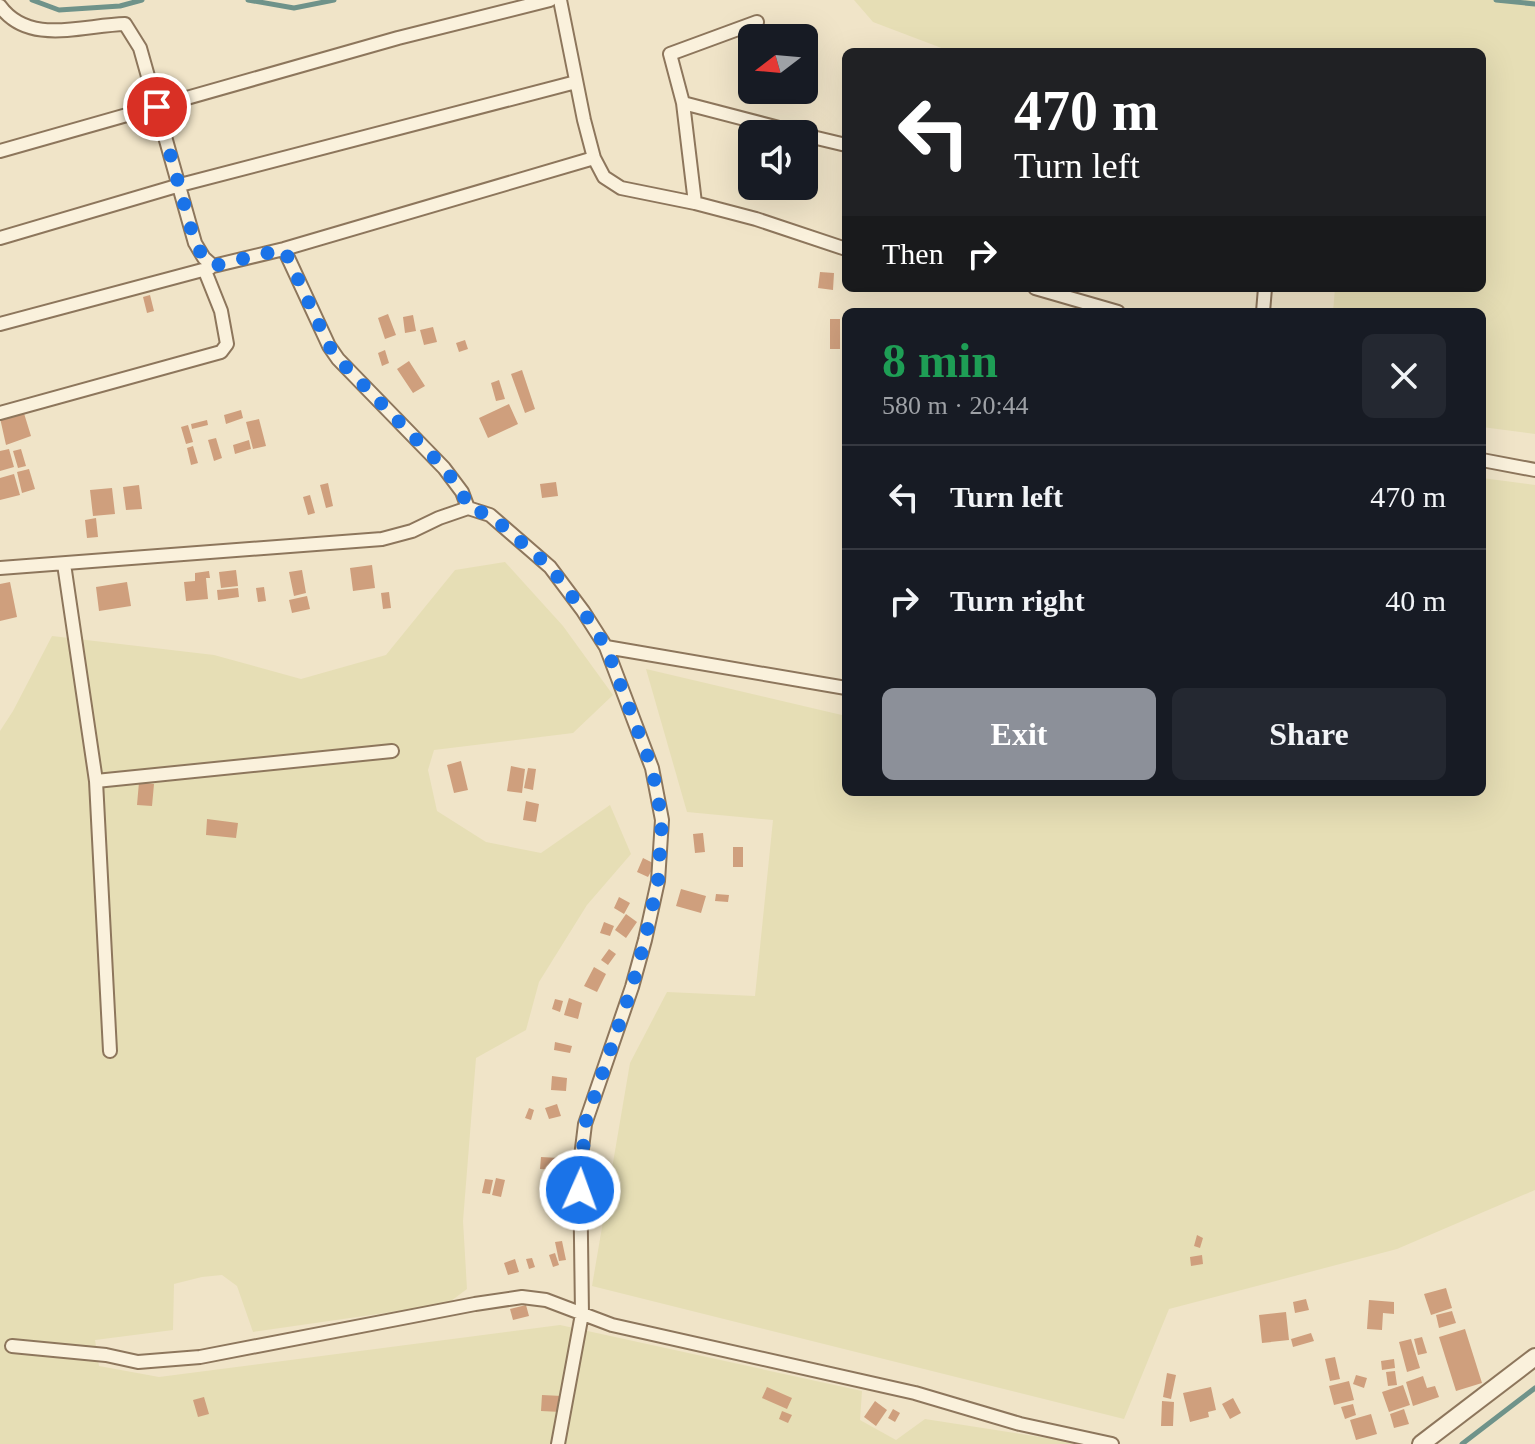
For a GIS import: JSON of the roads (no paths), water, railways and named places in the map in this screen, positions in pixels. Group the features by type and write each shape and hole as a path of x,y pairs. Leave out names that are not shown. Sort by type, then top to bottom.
{"street":[{"path":"0,151 398,38 550,0"},
{"path":"560,0 594,158 604,177 621,188 756,219 842,248"},
{"path":"0,6 8,18 41,31 125,24 140,48 195,243 209,269 227,344 221,352 0,413"},
{"path":"695,203 683,103 670,54 757,22"},
{"path":"0,238 180,185 576,82"},
{"path":"683,103 749,120"},
{"path":"818,138 842,144"},
{"path":"0,324 284,249 594,158"},
{"path":"284,249 338,359 444,468 462,492 468,508"},
{"path":"1049,292 1104,308"},
{"path":"1486,461 1535,470"},
{"path":"0,568 382,539 412,531 468,508 490,515 550,567 606,647 652,768 662,820 658,881 645,940 585,1124 580,1180 582,1314 558,1444"},
{"path":"64,564 96,781 110,1051"},
{"path":"606,647 842,687"},
{"path":"96,781 392,751"},
{"path":"12,1346 106,1355 138,1362 200,1357 522,1297 546,1300 612,1325 915,1393 1020,1424 1112,1444"},
{"path":"1421,1444 1535,1357"}],"waterway":[{"path":"32,0 59,10 120,6 142,0"},
{"path":"248,0 294,8 334,0"},
{"path":"1496,0 1535,4"},
{"path":"1462,1444 1535,1388"}]}
